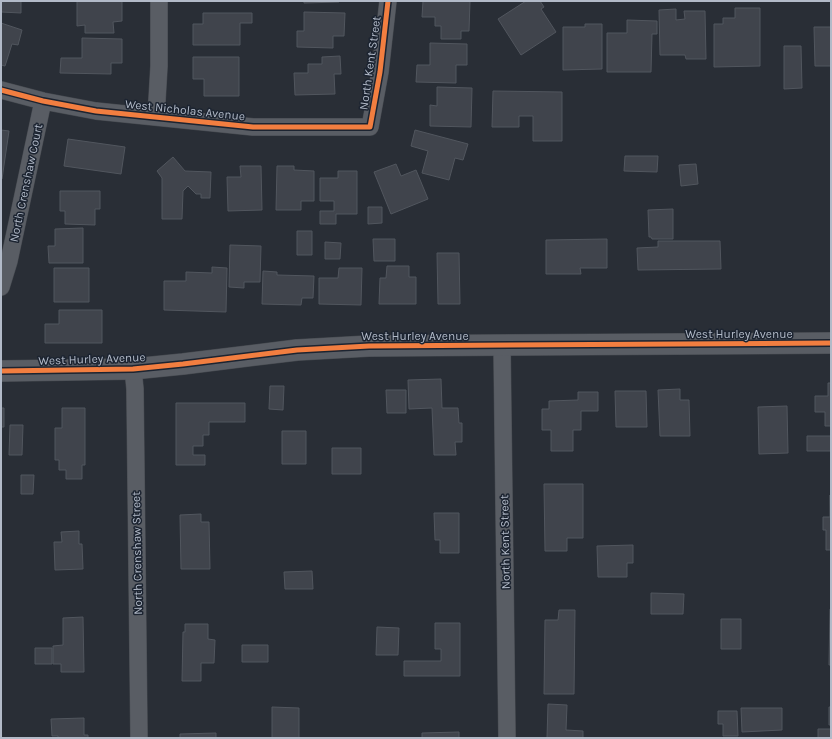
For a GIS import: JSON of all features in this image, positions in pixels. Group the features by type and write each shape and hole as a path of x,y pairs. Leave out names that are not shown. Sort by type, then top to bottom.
{"street":[{"path":"156,117 159,66 159,1"},
{"name":"North Kent Street","path":"370,128 380,72 388,1"},
{"name":"West Nicholas Avenue","path":"1,90 43,101 96,111 253,127 370,128"},
{"name":"North Crenshaw Court","path":"1,287 9,261 43,101"},
{"name":"West Hurley Avenue","path":"1,371 133,369 305,349 369,346 831,343"},
{"name":"North Kent Street","path":"502,346 507,738"},
{"name":"North Crenshaw Street","path":"133,369 135,389 139,738"}],"building":[{"path":"1,1 21,1 21,13 1,12"},
{"path":"77,1 122,1 122,21 113,22 114,33 85,33 85,25 77,26"},
{"path":"304,1 339,1 339,2 304,3"},
{"path":"423,1 470,1 469,31 461,31 461,39 441,39 441,26 435,26 435,17 422,17"},
{"path":"526,1 540,1 544,7 541,9 556,32 521,55 498,19"},
{"path":"735,8 760,8 760,66 714,67 714,24 723,24 723,18 735,18"},
{"path":"676,9 676,20 685,19 684,11 705,11 706,59 686,59 685,55 660,55 659,10"},
{"path":"304,12 345,13 344,36 333,36 333,48 297,47 297,31 304,31"},
{"path":"203,13 252,13 252,23 240,23 240,45 193,45 193,24 203,24"},
{"path":"627,20 657,21 657,34 652,34 651,72 607,72 607,33 627,33"},
{"path":"1,23 22,30 18,45 12,44 5,66 1,65"},
{"path":"585,24 602,24 602,69 563,70 563,27 585,27"},
{"path":"814,27 831,27 831,66 815,66"},
{"path":"82,38 122,39 122,63 111,63 111,74 60,73 61,58 82,58"},
{"path":"430,43 467,44 467,65 456,65 456,83 416,82 417,65 430,65"},
{"path":"784,46 801,46 802,88 784,89"},
{"path":"340,56 341,74 334,74 335,94 295,95 294,73 308,73 308,64 322,64 322,57"},
{"path":"193,57 239,57 239,96 204,96 204,79 193,79"},
{"path":"437,87 472,88 471,127 430,126 430,105 437,106"},
{"path":"493,91 562,92 562,141 533,141 533,116 519,116 519,127 492,127"},
{"path":"1,130 9,131 2,179 1,179"},
{"path":"415,130 468,144 463,160 455,158 449,180 422,173 428,151 411,146"},
{"path":"68,139 125,147 121,174 64,166"},
{"path":"625,156 658,156 657,172 624,171"},
{"path":"173,157 185,171 211,172 210,198 201,198 201,194 196,194 188,186 183,191 182,219 162,219 162,178 157,171"},
{"path":"396,164 401,176 416,170 428,199 391,214 374,172"},
{"path":"696,164 698,184 681,186 679,165"},
{"path":"240,166 261,166 262,210 228,211 227,177 241,177"},
{"path":"277,166 294,166 294,170 314,171 314,201 301,201 301,210 276,210"},
{"path":"338,171 357,171 357,214 336,214 336,224 320,224 320,211 334,211 334,201 320,201 320,178 338,178"},
{"path":"60,191 100,191 100,209 95,209 95,225 65,224 65,211 60,211"},
{"path":"368,207 382,207 382,223 368,224"},
{"path":"673,209 673,239 652,239 649,237 648,210"},
{"path":"83,228 83,263 49,263 48,246 55,246 55,229"},
{"path":"297,231 312,231 312,255 297,255"},
{"path":"373,239 395,239 395,261 374,261"},
{"path":"607,239 607,268 580,268 581,274 546,274 546,240"},
{"path":"658,241 720,241 721,269 638,270 637,248 658,247"},
{"path":"325,242 341,243 340,259 325,259"},
{"path":"230,245 261,246 260,282 244,282 244,288 229,287"},
{"path":"437,253 459,253 460,304 438,304"},
{"path":"387,266 409,266 409,277 416,277 416,304 379,304 380,278 386,278"},
{"path":"212,267 227,268 226,312 164,310 164,281 186,281 186,272 212,273"},
{"path":"54,268 89,268 89,302 54,302"},
{"path":"339,268 362,268 361,305 319,304 319,278 338,278"},
{"path":"263,271 277,272 277,275 314,276 313,298 302,298 301,305 262,304"},
{"path":"59,310 102,310 102,343 45,343 45,324 59,324"},
{"path":"441,379 442,408 458,408 459,423 462,423 462,442 455,442 456,455 434,455 432,408 409,409 408,380"},
{"path":"828,383 831,383 831,426 825,426 825,412 815,412 815,396 828,396"},
{"path":"270,386 284,386 283,410 269,409"},
{"path":"680,389 680,400 689,400 690,436 660,436 658,390"},
{"path":"386,390 406,390 406,413 387,413"},
{"path":"615,391 646,391 647,427 616,427"},
{"path":"578,392 598,392 598,411 581,411 581,430 573,430 573,451 551,451 551,430 542,430 542,409 549,409 549,401 578,400"},
{"path":"176,403 245,403 245,422 209,422 209,435 203,435 203,446 193,446 193,455 205,455 205,465 176,465"},
{"path":"787,406 788,453 759,454 758,407"},
{"path":"1,408 4,408 4,427 1,427"},
{"path":"62,408 85,408 85,465 82,465 82,479 66,479 66,470 59,470 59,460 55,460 55,428 62,428"},
{"path":"10,425 23,425 22,455 9,455"},
{"path":"282,431 306,431 306,464 282,464"},
{"path":"807,436 831,436 831,451 807,451"},
{"path":"332,448 361,448 361,474 332,474"},
{"path":"21,475 34,475 33,494 21,494"},
{"path":"544,484 583,484 583,538 567,538 567,551 545,551"},
{"path":"830,495 831,550 826,550 826,530 823,530 823,517 830,517"},
{"path":"434,513 459,513 459,553 440,553 440,540 435,540"},
{"path":"201,514 201,522 209,522 210,569 181,569 180,515"},
{"path":"79,531 79,544 82,544 83,569 55,570 54,542 62,542 61,532"},
{"path":"633,545 633,563 627,563 627,577 598,577 597,546"},
{"path":"312,571 313,589 285,589 284,572"},
{"path":"651,593 684,594 683,614 651,614"},
{"path":"830,609 831,665 829,665"},
{"path":"559,610 575,610 574,694 544,694 545,620 558,620"},
{"path":"83,617 84,672 61,672 61,664 53,664 53,646 63,645 63,618"},
{"path":"721,619 741,619 741,649 721,649"},
{"path":"435,623 460,623 460,676 404,676 404,661 441,661 441,649 435,649"},
{"path":"185,624 208,624 208,639 215,640 214,663 201,663 201,681 182,681 183,632 185,632"},
{"path":"377,627 399,628 398,655 376,655"},
{"path":"242,645 268,645 268,662 242,662"},
{"path":"35,648 52,648 52,664 35,664"},
{"path":"548,704 567,705 566,730 583,731 583,738 547,738"},
{"path":"272,707 299,708 299,738 272,738"},
{"path":"829,707 831,707 831,725 829,725"},
{"path":"741,708 782,708 782,730 742,732"},
{"path":"718,711 737,711 738,736 723,736 723,724 718,724"},
{"path":"84,718 84,735 88,735 88,738 58,738 58,736 52,736 51,719"},
{"path":"818,729 831,729 831,738 818,738"},
{"path":"459,732 459,738 422,738 422,733"},
{"path":"216,733 216,738 180,738 180,734"}],"cycle path":[{"path":"1,90 43,101 96,111 253,127 370,127 380,72 388,1"},
{"path":"1,371 133,369 297,350 369,346 831,343"}]}
